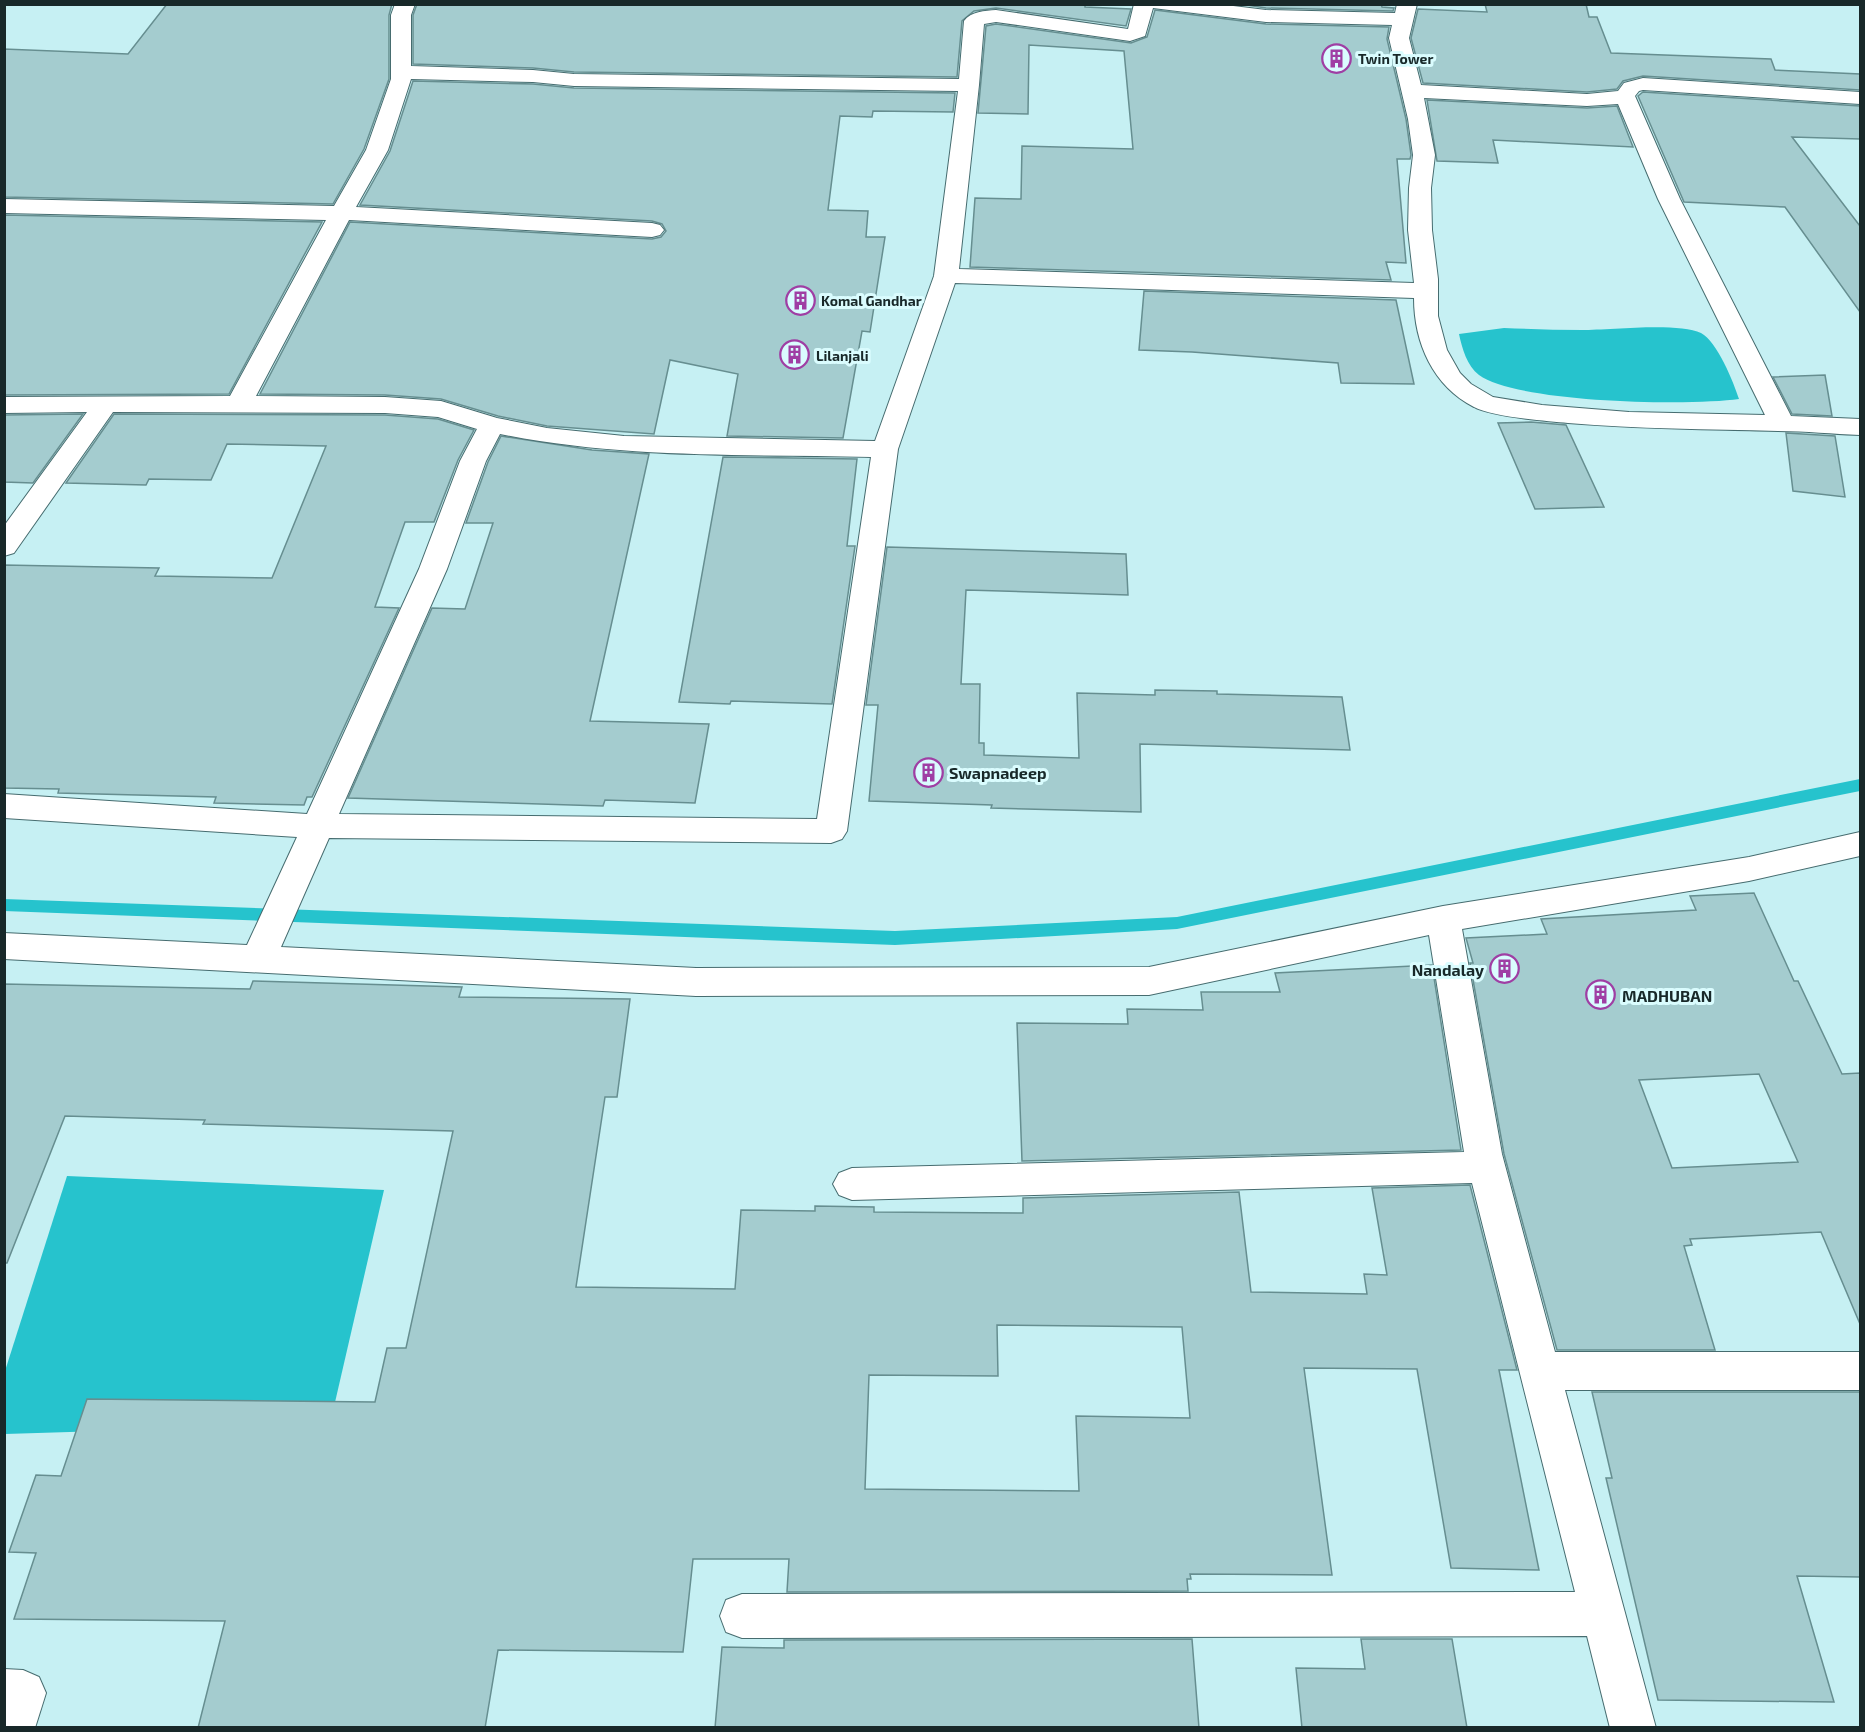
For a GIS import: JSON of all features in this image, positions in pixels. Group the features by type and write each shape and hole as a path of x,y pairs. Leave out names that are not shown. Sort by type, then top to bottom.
{"street":[{"path":"239,405 377,150 401,79 401,15 405,4"},
{"path":"4,806 316,826 831,831 885,449 946,276 969,85 974,21 982,17 996,16 1130,35 1138,32 1144,4"},
{"path":"1160,4 1266,16 1405,12 1399,38 1419,119 1424,155 1419,230 1426,291 1426,316 1435,350 1449,377 1461,389 1485,403 1542,413 1629,420 1860,427"},
{"path":"401,72 533,76 574,80 969,85"},
{"path":"1411,91 1587,100 1625,96 1630,87 1643,84 1860,98"},
{"path":"1625,96 1669,199 1782,423"},
{"path":"4,206 341,213 652,230"},
{"path":"946,276 1426,291"},
{"path":"4,405 385,405 441,409 492,424 547,436 624,444 885,449"},
{"path":"4,547 105,405"},
{"path":"263,946 433,569 473,461 492,424"},
{"path":"4,946 263,946 696,982 1149,981 1443,919 1749,869 1860,844"},
{"path":"1443,919 1487,1167 1633,1728"},
{"path":"852,1184 1487,1167"},
{"path":"1540,1371 1860,1371"},
{"path":"742,1616 1603,1614"},
{"path":"4,1692 23,1693 12,1728"}],"water":[{"path":"1661,327 1701,333 1719,353 1739,399 1683,402 1605,400 1529,392 1499,384 1479,375 1471,367 1463,351 1459,334 1504,328 1582,330"},
{"path":"67,1176 384,1190 330,1424 5,1434 5,1371"}],"building":[{"path":"167,4 392,4 389,15 389,79 364,149 333,204 4,197 4,49 128,54"},
{"path":"417,4 1085,4 1085,7 1131,9 1126,26 996,8 974,11 962,21 957,77 574,72 533,68 413,64 413,15"},
{"path":"1240,4 1381,4 1382,7 1394,8 1393,11 1266,8"},
{"path":"1485,4 1586,4 1589,17 1597,17 1611,53 1771,59 1775,70 1860,74 1860,90 1643,76 1623,81 1617,89 1587,92 1423,83 1411,38 1418,9 1487,12"},
{"path":"1155,10 1266,24 1389,27 1387,39 1406,119 1411,155 1410,159 1397,159 1406,263 1386,262 1391,280 970,267 975,198 1021,199 1022,146 1133,149 1124,51 1029,45 1028,114 978,113 986,26 996,24 1131,43 1147,37"},
{"path":"413,81 533,84 574,88 955,93 953,112 873,111 872,117 840,116 828,210 868,211 866,237 885,237 870,332 862,331 843,438 727,436 738,374 670,360 654,434 547,426 498,416 441,399 385,395 260,394 350,222 652,239 661,237 666,231 662,224 652,221 360,205 390,151"},
{"path":"1643,92 1860,106 1860,139 1792,137 1860,226 1860,312 1785,207 1684,202 1638,96"},
{"path":"1427,100 1587,108 1617,106 1633,147 1493,140 1498,163 1437,161"},
{"path":"4,215 322,222 229,394 4,395"},
{"path":"1144,291 1396,300 1414,384 1341,383 1338,363 1139,350"},
{"path":"1825,375 1832,416 1792,414 1773,377"},
{"path":"83,414 33,483 4,482 4,415"},
{"path":"114,414 385,415 438,419 474,430 458,460 434,522 405,522 375,607 399,608 312,797 307,797 304,805 214,803 216,797 58,793 59,789 4,788 4,565 159,568 155,576 272,578 326,446 227,444 211,480 149,479 146,485 66,483"},
{"path":"1531,422 1566,425 1604,507 1535,509 1498,423"},
{"path":"1786,433 1835,436 1845,497 1793,491"},
{"path":"501,436 592,450 649,454 590,721 709,724 695,803 605,800 603,806 348,798 432,608 465,609 493,523 466,523 488,462"},
{"path":"723,457 857,459 847,546 855,546 832,704 679,702"},
{"path":"887,547 1126,554 1128,595 966,590 961,684 980,684 979,743 984,743 984,755 1079,758 1077,693 1155,695 1155,690 1342,697 1350,750 1140,744 1141,812 991,808 992,805 869,801 878,705 866,705"},
{"path":"1754,893 1794,981 1798,981 1842,1074 1860,1073 1860,1324 1821,1232 1690,1239 1692,1245 1684,1246 1715,1350 1557,1350 1504,1154 1470,963 1473,963 1466,938 1547,934 1541,919 1696,910 1690,896","holes":["1759,1074 1798,1162 1672,1168 1639,1080"]},
{"path":"1432,965 1461,1150 1022,1161 1017,1023 1128,1024 1127,1009 1203,1010 1201,992 1280,992 1275,973"},
{"path":"253,981 462,987 459,997 630,999 617,1097 605,1097 576,1287 735,1289 741,1210 815,1211 815,1206 874,1207 874,1212 1023,1213 1023,1198 1239,1192 1251,1292 1367,1294 1364,1274 1387,1275 1372,1188 1470,1185 1517,1370 1499,1370 1539,1570 1451,1568 1417,1369 1304,1368 1332,1575 1190,1574 1191,1579 1187,1579 1188,1591 787,1592 789,1559 693,1559 683,1652 498,1650 485,1728 198,1728 225,1621 14,1619 36,1553 9,1552 36,1475 61,1476 87,1399 375,1402 387,1348 406,1348 453,1131 203,1124 205,1120 65,1116 7,1263 4,1263 4,984 250,989","holes":["997,1325 1182,1327 1190,1418 1076,1416 1079,1491 865,1489 869,1375 998,1376"]},
{"path":"1592,1392 1860,1392 1860,1577 1797,1576 1834,1702 1658,1700 1606,1478 1612,1478"},
{"path":"1192,1639 1199,1728 715,1728 722,1647 784,1648 784,1640"},
{"path":"1361,1639 1452,1639 1467,1728 1302,1728 1296,1668 1365,1669"}],"waterway":[{"path":"4,905 895,938 1177,923 1860,785"}],"place":[{"name":"Twin Tower","path":"1337,58"},
{"name":"Komal Gandhar","path":"800,300"},
{"name":"Lilanjali","path":"795,355"},
{"name":"Swapnadeep","path":"928,772"},
{"name":"Nandalay","path":"1505,969"},
{"name":"MADHUBAN","path":"1601,995"}]}
